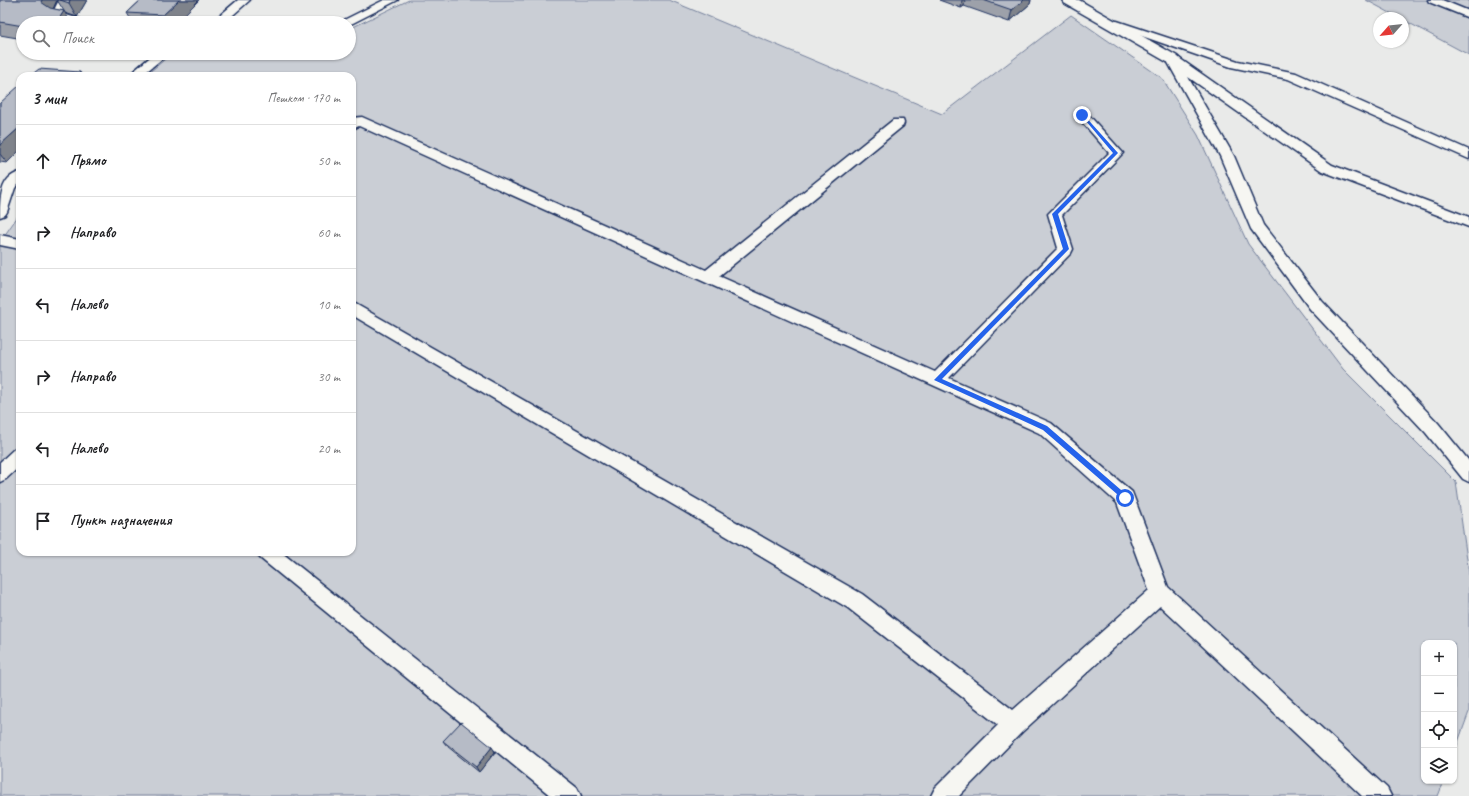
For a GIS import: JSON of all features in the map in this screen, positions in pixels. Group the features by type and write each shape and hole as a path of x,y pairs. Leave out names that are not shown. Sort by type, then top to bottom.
{"street":[{"path":"1069,0 1170,58"}],"lane":[{"path":"57,16 64,0"},
{"path":"226,16 245,0"},
{"path":"356,17 394,0"},
{"path":"1433,0 1469,15"},
{"path":"1117,24 1235,64 1292,76 1469,155"},
{"path":"1170,58 1327,168 1469,222"},
{"path":"1170,58 1227,156 1256,226 1316,306 1432,428 1469,474"},
{"path":"138,72 149,60"},
{"path":"937,380 1066,249 1055,214 1116,153 1082,115"},
{"path":"356,121 357,120 1045,428 1125,498 1160,593 1379,796"},
{"path":"707,277 898,123"},
{"path":"0,212 9,186 16,180"},
{"path":"0,240 16,243"},
{"path":"356,310 855,601 1014,724"},
{"path":"0,474 16,458"},
{"path":"272,556 569,796"},
{"path":"942,796 1014,724 1160,593"}],"shaded area":[{"path":"409,0 669,0 942,114 1071,15 1162,78 1198,135 1248,244 1343,369 1456,482 1469,573 1469,712 1457,745 1457,640 1421,640 1421,784 1443,784 1438,796 0,796 0,242 16,219 16,556 356,556 356,72 150,72 164,60 356,60 356,26"},
{"path":"1366,0 1469,0 1469,55 1409,23 1409,12 1388,12"}],"building":[{"path":"0,0 42,0 41,2 50,8 64,11 61,16 16,16 16,25 0,22"},
{"path":"60,0 70,0 69,3"},
{"path":"141,0 179,0 163,15 127,13"},
{"path":"983,0 1024,0 1012,10"},
{"path":"39,69 80,72 35,72"},
{"path":"16,89 16,131 0,145 0,103"},
{"path":"461,722 492,747 476,767 443,741"}],"route":[{"path":"1082,115 1116,153 1055,214 1066,249 937,380 1045,428 1125,498"}]}
